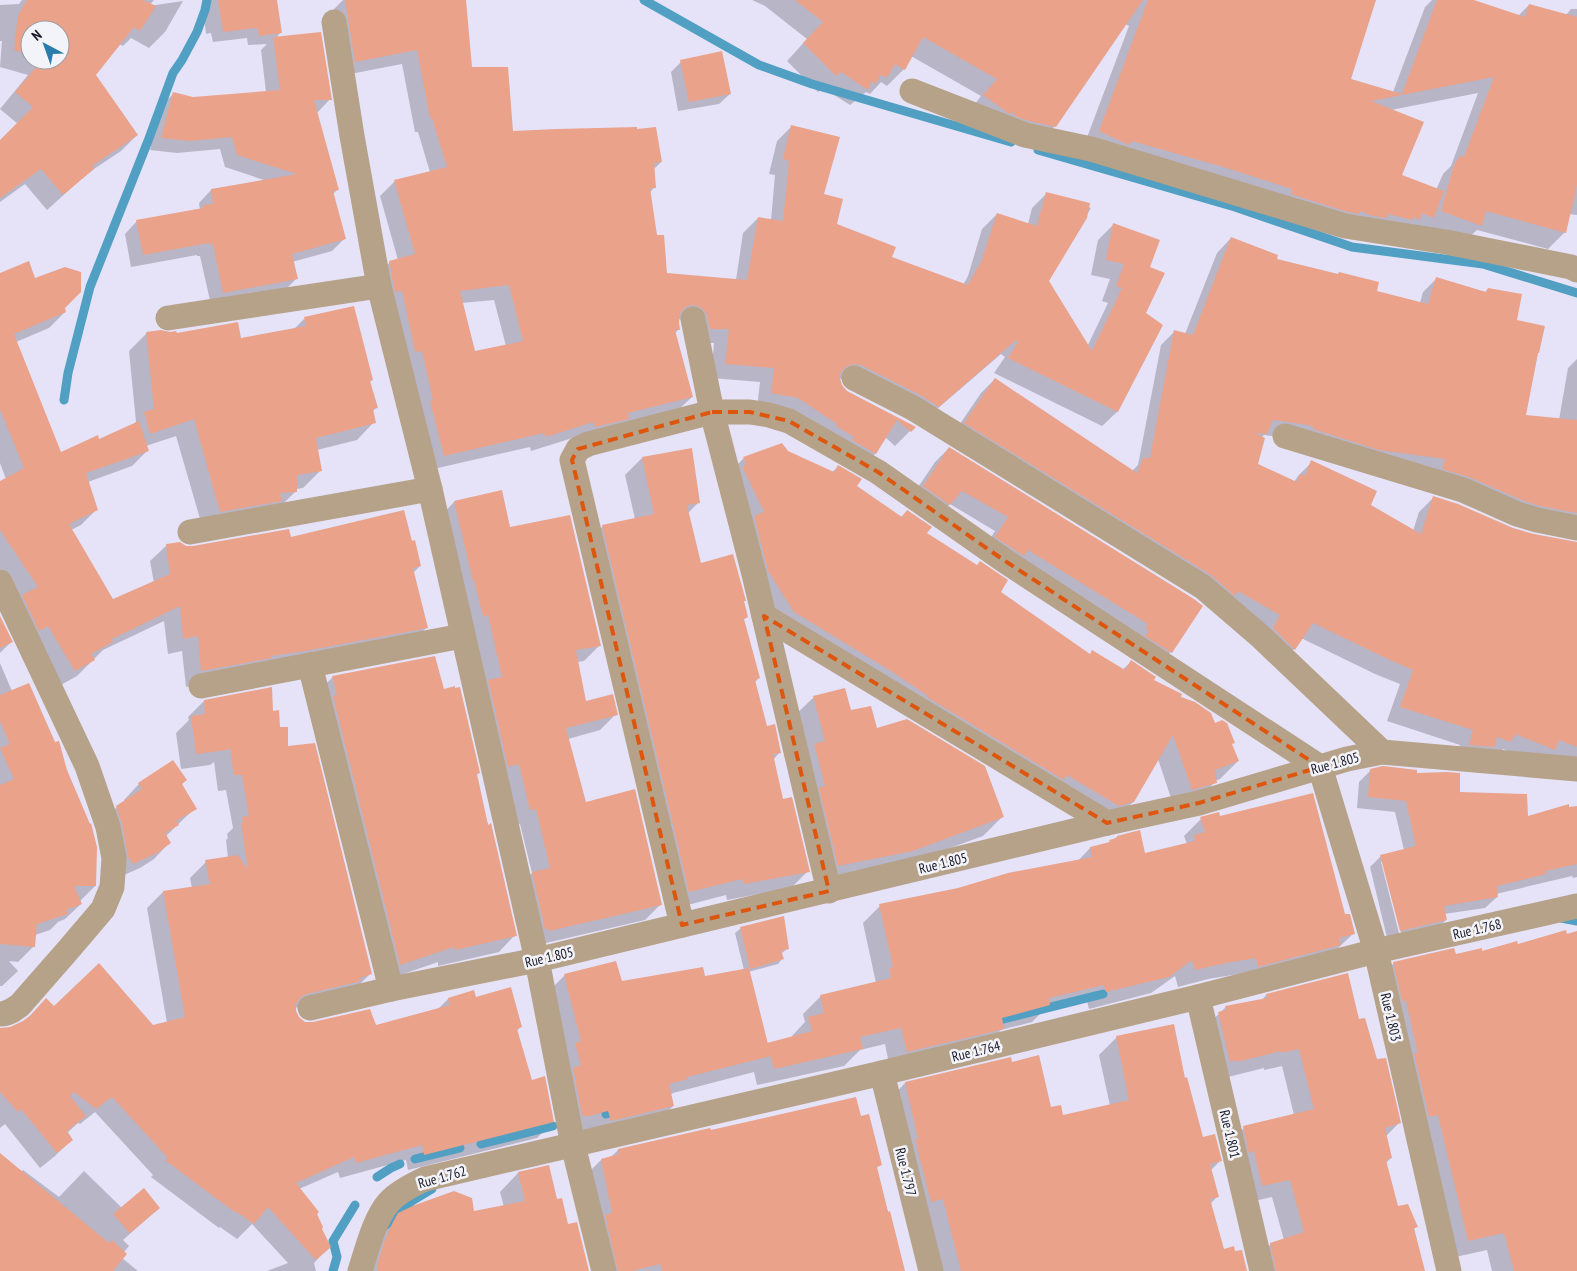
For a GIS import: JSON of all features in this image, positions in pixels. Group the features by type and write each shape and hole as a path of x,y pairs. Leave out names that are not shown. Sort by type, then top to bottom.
{"street":[{"path":"334,22 378,286 430,489 537,960 573,1145 604,1271"},
{"path":"912,91 1025,135 1091,149 1345,226 1446,242 1577,270"},
{"path":"168,318 378,286"},
{"path":"692,319 712,412 764,616 829,890"},
{"path":"854,378 913,408 1203,587 1260,636 1382,752"},
{"path":"682,926 572,460 578,449 588,444 712,412 750,412 789,421 878,472 1005,561 1320,767"},
{"path":"1285,436 1463,490 1517,514 1577,528"},
{"path":"190,532 430,489"},
{"path":"0,582 87,766 108,827 114,858 112,888 102,909 69,950 20,1005 12,1011 0,1014"},
{"path":"764,616 1107,823"},
{"path":"201,686 462,636"},
{"path":"310,665 390,989"},
{"name":"Rue 1.805","path":"310,1008 390,989 537,960 1107,823 1199,803 1347,758 1382,752 1577,769"},
{"name":"Rue 1.803","path":"1320,767 1376,951 1449,1271"},
{"name":"Rue 1.768","path":"1376,951 1577,906"},
{"name":"Rue 1.764","path":"573,1145 1198,997 1376,951"},
{"name":"Rue 1.801","path":"1198,997 1262,1271"},
{"name":"Rue 1.797","path":"882,1073 931,1271"},
{"name":"Rue 1.762","path":"360,1271 378,1219 389,1202 406,1188 425,1179 573,1145"}],"highlighted area":[{"path":"712,412 750,412 789,421 878,472 1005,561 1320,767 1199,803 1107,823 764,616 829,891 682,925 572,460 578,449"}],"building":[{"path":"27,0 143,0 156,6 140,31 134,27 96,75 138,135 92,166 94,169 63,195 41,169 0,198 0,140 33,107 15,92 34,70 70,70 70,20 20,20 20,52 14,50 18,15"},
{"path":"218,0 277,0 282,33 259,36 257,28 223,32"},
{"path":"345,0 466,0 472,67 508,67 513,131 656,127 662,162 654,163 656,188 650,188 657,235 664,235 667,273 747,280 758,217 783,221 789,161 783,159 791,125 840,137 824,194 843,199 837,224 896,247 892,257 968,285 982,260 997,213 1037,226 1046,192 1090,203 1087,218 1049,281 1092,351 1122,288 1116,286 1124,264 1106,260 1113,223 1160,240 1150,267 1165,273 1146,313 1163,325 1118,412 1008,358 1018,342 1016,340 939,407 920,395 861,365 847,366 841,371 840,378 842,385 847,391 916,427 911,432 897,420 876,454 852,440 854,437 798,398 771,393 774,368 725,364 729,329 710,329 704,310 698,306 691,305 684,308 680,314 680,330 675,330 693,397 628,413 629,419 595,427 593,422 546,437 544,433 444,456 430,401 433,400 422,351 415,352 403,294 401,291 395,292 389,261 415,254 394,180 447,167 432,118 430,118 417,50 355,62","holes":["509,285 523,341 475,351 460,291"]},
{"path":"795,0 1143,0 1056,127 1017,117 1011,112 1010,114 1008,113 983,95 997,79 923,37 905,70 895,64 887,78 881,75 876,84 872,81 868,90 841,72 836,76 803,43 823,22"},
{"path":"1148,0 1376,0 1351,79 1402,94 1437,0 1474,0 1525,17 1529,4 1577,17 1577,185 1566,233 1486,211 1482,226 1441,211 1454,165 1460,156 1464,157 1494,77 1371,101 1424,122 1402,175 1444,191 1434,218 1422,213 1420,220 1414,217 1412,220 1388,214 1387,218 1373,216 1360,211 1359,214 1348,212 1291,194 1292,189 1132,141 1129,145 1099,131"},
{"path":"321,32 332,100 314,100 339,190 333,191 346,239 292,254 298,279 223,293 213,244 209,245 209,243 143,255 136,220 203,208 203,205 213,204 211,189 297,174 237,155 232,137 190,141 161,138 173,92 193,97 280,90 273,37"},
{"path":"722,51 731,94 689,102 680,60"},
{"path":"1231,237 1278,255 1277,259 1379,282 1377,291 1428,304 1436,277 1486,292 1488,288 1522,294 1517,320 1545,326 1526,415 1577,420 1577,513 1540,506 1469,477 1442,469 1445,459 1379,450 1313,429 1313,426 1273,420 1267,434 1255,433 1265,438 1258,464 1297,482 1300,474 1305,476 1311,460 1377,491 1371,505 1421,534 1433,496 1458,504 1513,528 1577,542 1577,747 1559,740 1555,750 1515,734 1511,742 1497,737 1495,747 1469,745 1473,730 1400,707 1413,670 1313,623 1295,650 1273,628 1280,615 1238,591 1235,596 1211,575 964,423 995,378 1137,473 1143,458 1150,458 1174,330 1193,335"},
{"path":"29,261 35,278 65,267 81,272 81,292 65,308 66,312 14,334 61,452 98,435 99,439 139,421 149,451 86,473 98,510 69,524 113,599 170,574 166,544 180,542 186,546 193,546 289,529 291,537 404,510 412,541 415,540 421,566 413,568 428,628 271,656 272,658 201,671 198,636 183,639 180,606 112,639 113,642 91,654 95,660 75,671 48,626 39,631 22,595 38,587 0,530 0,481 24,468 0,409 0,273"},
{"path":"354,306 373,380 370,381 378,408 373,409 376,423 316,438 322,471 297,475 297,492 280,493 282,501 220,512 194,419 150,434 144,412 154,409 146,332 161,330 176,331 177,333 238,322 241,338 306,326 304,317"},
{"path":"782,443 788,451 834,472 838,465 862,479 857,486 902,517 907,510 932,527 927,533 977,565 980,561 1008,580 1001,592 1090,654 1092,650 1125,670 1131,660 1156,677 1154,680 1182,694 1181,697 1195,702 1211,713 1215,723 1222,720 1227,723 1235,743 1232,744 1239,761 1215,770 1217,783 1192,790 1173,735 1134,802 1119,806 1067,775 1064,780 927,697 891,671 794,612 768,571 754,516 764,512 743,468 746,463 743,457"},
{"path":"949,447 1203,606 1172,653 1145,636 1149,631 1145,628 1148,624 1028,550 1024,556 995,537 1008,517 962,491 950,505 923,486"},
{"path":"692,448 700,503 687,505 701,563 733,554 746,601 744,601 748,617 744,619 760,678 755,680 767,726 775,724 781,753 773,754 783,799 792,797 810,872 744,884 742,879 689,892 602,525 654,514 642,457"},
{"path":"502,490 510,527 570,515 601,646 576,650 586,701 613,694 618,715 566,728 586,802 635,789 662,905 549,931 545,929 532,872 550,868 536,809 530,810 519,764 508,767 488,680 502,677 488,615 483,616 454,501"},
{"path":"0,616 13,642 0,648"},
{"path":"435,656 444,689 455,686 455,688 460,687 480,773 477,774 488,825 491,823 517,936 455,950 454,947 400,965 333,696 337,695 332,676"},
{"path":"29,683 55,742 59,741 67,770 91,823 97,847 96,886 74,886 82,904 66,910 68,914 37,924 35,947 0,944 0,785 14,779 0,748 10,744 0,721 0,695"},
{"path":"272,687 273,711 279,710 280,727 288,727 288,746 315,743 372,974 360,978 361,981 301,997 296,1004 296,1011 299,1017 305,1022 313,1022 370,1009 376,1025 450,1005 448,998 474,990 476,997 511,987 522,1027 517,1029 532,1080 545,1076 554,1122 424,1155 422,1145 356,1163 354,1157 296,1183 319,1212 317,1214 323,1227 322,1229 331,1247 316,1260 268,1207 254,1224 236,1213 165,1160 168,1158 112,1097 96,1109 74,1092 70,1096 86,1116 67,1131 73,1140 57,1153 21,1109 18,1112 0,1092 0,1028 10,1027 23,1021 46,998 54,1006 99,963 153,1025 185,1017 163,891 210,884 205,860 238,855 248,870 241,823 243,823 242,817 249,816 242,775 234,775 230,748 196,754 191,716 205,714 204,700"},
{"path":"845,688 851,710 871,706 877,728 907,719 985,766 1004,817 913,851 838,866 819,788 825,786 814,744 825,741 813,696"},
{"path":"173,760 187,780 182,784 197,809 176,821 179,825 165,833 171,843 157,853 133,864 128,857 122,824 116,806 142,789 138,783"},
{"path":"1383,766 1417,770 1417,773 1460,773 1460,792 1527,794 1528,816 1569,804 1569,807 1577,806 1577,864 1545,871 1546,874 1497,886 1498,897 1444,906 1447,920 1400,931 1380,855 1416,846 1406,801 1368,797 1370,769"},
{"path":"1313,793 1345,914 1350,914 1355,934 1339,938 1341,945 1258,967 1256,958 1195,970 1192,960 1169,977 1106,992 1104,985 1049,998 1050,1005 1002,1018 1004,1029 907,1052 901,1028 860,1037 863,1049 774,1069 767,1043 812,1031 808,1017 824,1013 820,995 891,978 889,968 893,967 879,904 958,888 1008,873 1092,857 1090,847 1110,842 1109,840 1117,838 1117,836 1140,830 1145,853 1195,841 1194,835 1205,832 1200,817 1219,812 1220,816"},
{"path":"784,916 789,949 781,951 784,959 750,969 740,927"},
{"path":"1566,930 1567,934 1577,931 1577,1271 1514,1271 1504,1233 1468,1241 1438,1115 1429,1117 1414,1053 1418,1053 1406,1001 1402,1001 1393,962 1454,948 1456,954 1482,948 1482,951 1517,941 1518,944"},
{"path":"616,961 622,981 703,967 705,976 749,968 771,1056 687,1077 688,1079 669,1084 674,1106 611,1121 608,1111 585,1117 582,1115 573,1068 581,1065 575,1043 581,1041 564,974"},
{"path":"1348,973 1359,1019 1365,1018 1377,1059 1386,1058 1401,1123 1385,1128 1392,1158 1386,1160 1398,1206 1408,1204 1418,1227 1414,1228 1425,1271 1276,1271 1270,1243 1304,1232 1290,1180 1262,1186 1254,1151 1249,1153 1243,1126 1314,1109 1299,1049 1230,1062 1218,1012 1226,1010 1225,1006 1267,998 1266,994"},
{"path":"1174,1024 1185,1078 1187,1077 1203,1137 1215,1134 1222,1161 1210,1164 1219,1197 1210,1199 1224,1249 1234,1246 1235,1251 1242,1250 1247,1271 961,1271 943,1199 931,1202 915,1139 918,1139 905,1082 1011,1057 1012,1062 1039,1055 1051,1107 1061,1105 1063,1115 1129,1100 1116,1036"},
{"path":"856,1097 861,1116 869,1114 882,1165 877,1167 905,1271 662,1271 660,1264 632,1271 618,1271 605,1215 612,1213 601,1159 619,1154 618,1149"},
{"path":"0,1153 109,1243 112,1240 127,1254 113,1271 0,1271"},
{"path":"549,1165 557,1199 562,1198 568,1224 577,1222 589,1271 377,1271 385,1240 398,1213 454,1191 472,1198 474,1211 525,1201 518,1172"},
{"path":"144,1188 160,1208 130,1233 113,1214"}],"waterway":[{"path":"64,400 68,373 90,287 173,73 197,32 207,0"},
{"path":"644,0 759,65 812,84 1011,142"},
{"path":"1038,150 1235,207 1352,247 1483,264 1577,293"},
{"path":"1561,918 1577,921"},
{"path":"991,1022 1103,994"},
{"path":"606,1114 620,1110"},
{"path":"481,1144 553,1126"},
{"path":"415,1159 460,1148"},
{"path":"377,1177 400,1164"},
{"path":"386,1225 412,1201 432,1189"},
{"path":"333,1271 337,1257 333,1241 355,1205"}]}
